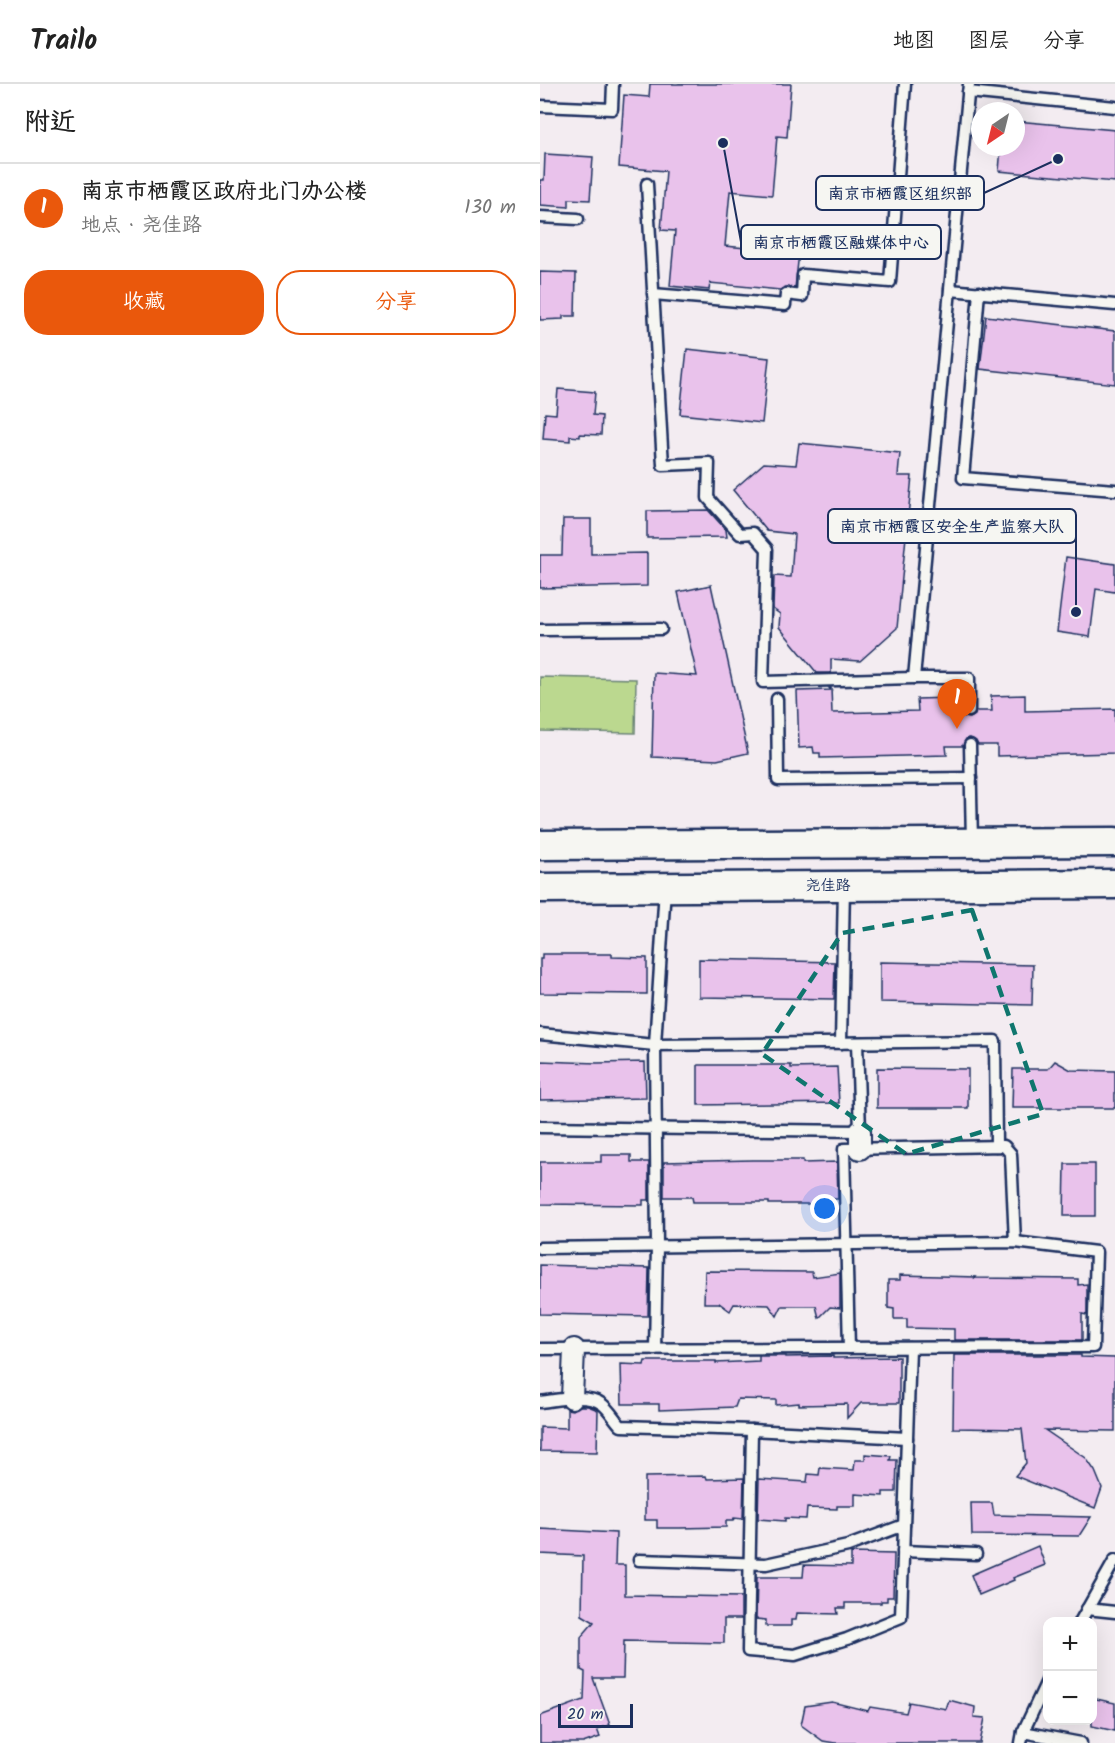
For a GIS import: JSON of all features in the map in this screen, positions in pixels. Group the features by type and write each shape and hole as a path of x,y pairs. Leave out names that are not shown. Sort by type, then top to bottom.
{"main road":[{"path":"540,845 1115,842"},
{"name":"尧佳路","path":"540,888 1115,884"}],"street":[{"path":"572,1398 574,1349"}],"lane":[{"path":"540,106 612,109 613,84"},
{"path":"653,294 785,305 786,294 802,296 803,275 890,282 905,84"},
{"path":"914,678 969,88 1115,106"},
{"path":"647,184 663,465 709,464 708,498 740,534 753,532 767,549 762,682 969,678 969,711"},
{"path":"540,217 578,219"},
{"path":"950,290 1115,305"},
{"path":"979,292 963,478 1115,490"},
{"path":"540,630 661,629"},
{"path":"777,699 778,780 971,778"},
{"path":"970,745 972,843"},
{"path":"841,1043 844,886"},
{"path":"655,1349 657,1246 655,1045 665,887"},
{"path":"540,1034 655,1045 995,1041 996,1146"},
{"path":"857,1043 860,1140"},
{"path":"540,1127 655,1128 1004,1146 1011,1154 1014,1242"},
{"path":"849,1348 844,1149 860,1140"},
{"path":"540,1248 1014,1242 1096,1252 1093,1347 540,1349"},
{"path":"752,1430 748,1651 795,1655 847,1639 901,1617 910,1348"},
{"path":"540,1402 572,1398 588,1399 602,1404 621,1426 907,1438"},
{"path":"639,1560 766,1564 848,1546 904,1525"},
{"path":"903,1551 976,1554"},
{"path":"1083,1617 1115,1560"},
{"path":"1087,1609 1115,1612"},
{"path":"1043,1688 1022,1738 1081,1743"}],"highlighted area":[{"path":"972,910 1043,1114 906,1154 762,1054 842,933"}],"green space":[{"path":"540,677 636,679 635,733 540,731"}],"building":[{"path":"650,84 791,84 787,137 777,136 772,195 730,191 725,246 799,253 795,288 786,287 780,290 710,283 709,290 670,286 675,231 661,230 666,171 619,167 624,95 649,97"},
{"path":"1025,122 1115,130 1115,182 999,171 1000,156 1025,156"},
{"path":"545,154 593,157 590,200 569,199 569,207 540,205 540,180 544,180"},
{"path":"540,272 576,273 575,316 540,320"},
{"path":"986,316 1115,331 1115,384 980,369"},
{"path":"687,349 769,358 762,423 680,414"},
{"path":"558,389 595,392 593,415 602,416 601,435 580,434 580,437 570,436 570,441 543,439 545,413 556,414"},
{"path":"799,443 900,453 898,476 912,476 897,628 860,661 831,659 831,673 817,673 779,627 780,614 773,609 774,576 791,577 794,534 767,531 733,490 764,463 796,465"},
{"path":"708,510 726,530 727,537 647,538 647,511"},
{"path":"563,519 591,519 591,554 647,553 647,586 540,588 540,555 562,555"},
{"path":"1066,557 1115,564 1115,592 1096,589 1090,637 1057,632"},
{"path":"711,585 748,753 717,760 652,757 654,673 697,676 678,592"},
{"path":"829,688 831,688 832,713 918,711 917,699 950,698 950,712 962,711 965,717 970,718 975,715 976,711 992,711 991,696 1025,695 1025,711 1115,709 1115,753 997,756 997,745 978,745 970,738 966,739 963,746 946,746 947,755 820,758 820,753 814,753 813,747 799,748 797,691 831,690"},
{"path":"542,954 612,954 612,957 647,958 647,994 540,993"},
{"path":"699,959 835,962 834,999 699,997"},
{"path":"880,962 1033,965 1032,1005 880,1002"},
{"path":"540,1061 645,1062 646,1098 540,1100"},
{"path":"1055,1061 1071,1070 1115,1071 1115,1108 1012,1108 1013,1069 1048,1069"},
{"path":"698,1065 837,1067 839,1103 698,1105"},
{"path":"877,1068 968,1069 968,1108 877,1108"},
{"path":"601,1155 631,1155 631,1162 649,1162 649,1200 643,1200 643,1205 540,1204 540,1162 601,1162"},
{"path":"752,1160 837,1162 838,1199 832,1199 832,1204 769,1204 769,1202 693,1202 692,1197 664,1197 664,1162"},
{"path":"1065,1164 1095,1164 1095,1216 1064,1216"},
{"path":"540,1265 649,1268 648,1316 540,1314"},
{"path":"705,1271 812,1272 813,1277 840,1273 840,1308 830,1307 819,1318 816,1306 782,1306 777,1316 769,1305 734,1304 730,1311 719,1303 704,1303"},
{"path":"900,1275 1078,1279 1078,1285 1087,1284 1087,1315 1082,1314 1082,1340 954,1340 954,1329 907,1328 907,1319 894,1319 894,1309 888,1308 888,1280 900,1280"},
{"path":"954,1355 1081,1355 1081,1357 1115,1358 1115,1431 1045,1430 1086,1458 1095,1471 1102,1488 1095,1508 1015,1476 1026,1463 1022,1429 953,1428"},
{"path":"759,1356 899,1357 899,1403 861,1403 847,1418 847,1404 776,1405 776,1400 738,1399 735,1407 659,1410 659,1404 622,1404 621,1364 644,1365 645,1361 716,1361 716,1363 759,1361"},
{"path":"580,1406 598,1410 597,1452 540,1451 540,1427 567,1428 567,1409 572,1410"},
{"path":"865,1454 891,1456 890,1460 897,1460 896,1492 883,1492 883,1496 855,1494 855,1506 837,1506 837,1509 807,1508 806,1519 785,1518 785,1521 758,1519 759,1479 807,1482 808,1474 819,1475 820,1468 854,1470 855,1460 865,1460"},
{"path":"706,1476 707,1479 744,1478 743,1519 734,1518 733,1521 726,1521 726,1527 680,1528 657,1528 657,1520 645,1520 645,1477"},
{"path":"971,1503 992,1503 994,1515 1091,1517 1079,1536 972,1535"},
{"path":"540,1529 616,1533 615,1565 625,1565 625,1595 741,1597 741,1619 724,1619 724,1643 624,1641 623,1678 593,1678 610,1725 597,1729 600,1737 583,1743 540,1743 540,1716 584,1700 585,1672 581,1670 581,1637 594,1622 582,1615 583,1556 540,1554"},
{"path":"1038,1546 1045,1565 979,1595 971,1575"},
{"path":"851,1553 894,1554 893,1597 887,1597 887,1601 881,1601 881,1603 845,1603 845,1608 837,1608 838,1614 797,1613 796,1620 791,1620 791,1626 766,1626 766,1620 756,1619 757,1577 803,1577 804,1565 851,1566"},
{"path":"1097,1699 1115,1703 1115,1731 1092,1726 1097,1725"},
{"path":"949,1700 975,1707 974,1717 985,1718 980,1743 835,1743 823,1741 801,1725 805,1706 832,1702 868,1711 870,1707 906,1713 909,1702 946,1709"}],"place":[{"name":"南京市栖霞区融媒体中心","path":"723,143"},
{"name":"南京市栖霞区组织部","path":"1058,159"},
{"name":"南京市栖霞区安全生产监察大队","path":"1076,612"},
{"name":"南京市栖霞区政府北门办公楼","path":"957,729"}]}
